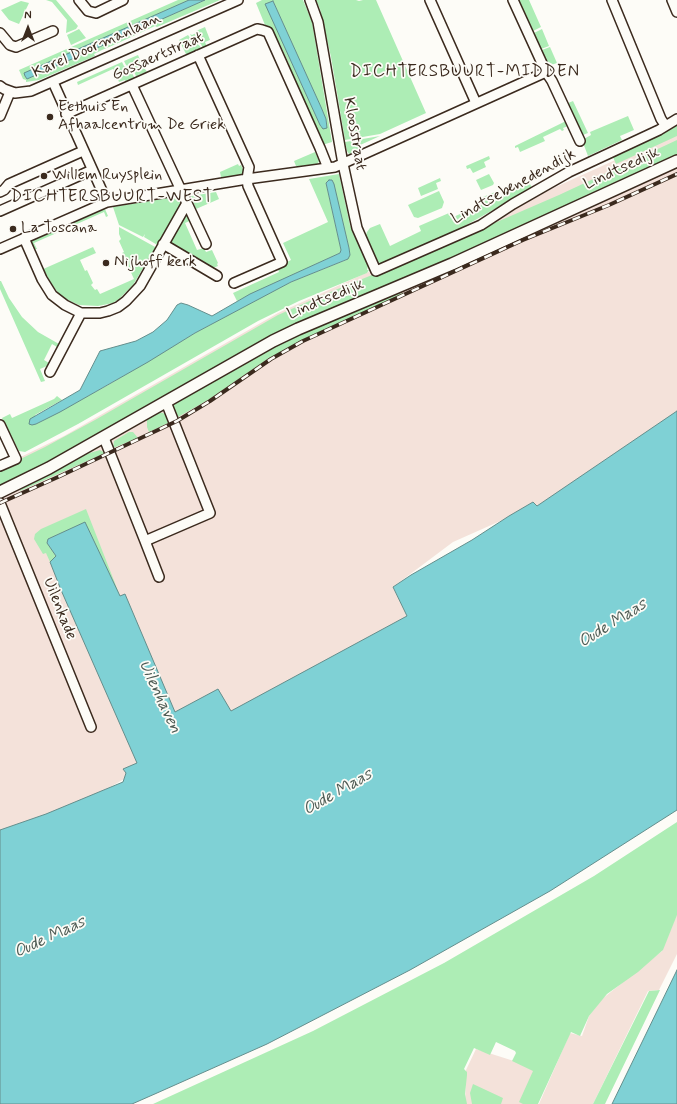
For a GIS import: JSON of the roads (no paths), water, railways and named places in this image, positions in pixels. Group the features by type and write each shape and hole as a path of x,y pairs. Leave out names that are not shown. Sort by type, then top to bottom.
{"main road":[{"name":"Lindtsedijk","path":"0,492 50,468 268,344 298,329 452,264 677,161"}],"street":[{"path":"79,0 88,11 96,13 123,0"},
{"name":"Karel Doormanlaan","path":"10,92 22,93 31,91 238,0"},
{"name":"Kloosstraat","path":"310,0 316,14 343,164 358,228 376,271"},
{"path":"430,0 476,103"},
{"path":"513,0 580,141"},
{"path":"612,0 661,119 665,125"},
{"path":"672,0 677,12"},
{"name":"Gossaertstraat","path":"66,114 258,29 268,32 318,141 328,168"},
{"path":"0,33 10,45 16,47 52,31"},
{"path":"198,55 249,167 247,179 251,194 282,262 234,283"},
{"path":"0,249 107,202 247,179 328,168 343,164 546,72"},
{"path":"53,82 66,114 107,202"},
{"path":"132,85 206,244"},
{"path":"0,86 10,92 0,116"},
{"name":"Lindtsebenedendijk","path":"376,271 481,225 513,204 569,172 659,130 677,119"},
{"path":"0,192 9,184 83,151"},
{"path":"0,211 92,170"},
{"path":"24,238 46,288 52,295 65,305 81,312 100,313 118,307 140,286 187,203"},
{"path":"164,244 217,276"},
{"path":"50,372 81,312"},
{"path":"145,541 210,513 166,402"},
{"path":"0,425 16,459 0,466"},
{"path":"104,438 160,577"},
{"name":"Uilenkade","path":"0,502 91,727"}],"water":[{"path":"189,0 205,0 27,79 25,76 24,73"},
{"path":"273,1 321,107 326,119 327,128 323,129 320,125 265,4"},
{"path":"329,180 332,180 334,184 349,248 350,255 348,259 291,282 195,333 148,362 60,412 36,424 29,424 30,419 80,390 100,351 136,341 153,332 167,320 177,305 181,303 188,305 212,316 250,294 340,253 341,250 326,183"},
{"path":"677,411 677,810 550,891 410,970 267,1044 132,1104 0,1104 0,830 46,814 123,782 126,773 123,769 137,763 61,590 50,562 56,556 47,543 48,539 85,522 120,596 125,594 175,712 218,689 231,711 407,616 393,587 533,502 537,506"},
{"path":"677,970 677,1104 612,1104"}],"railway":[{"path":"0,503 177,421 210,401 271,359 303,341 523,240 609,205 677,174"}],"place":[{"name":"Eethuis En Afhaalcentrum De Griek","path":"50,117"},
{"name":"Willem Ruysplein","path":"44,176"},
{"name":"La Toscana","path":"13,229"},
{"name":"Nijhoff kerk","path":"106,263"}],"district":[{"name":"DICHTERSBUURT-MIDDEN","path":"465,72"},
{"name":"DICHTERSBUURT-WEST","path":"112,197"}],"water label":[{"name":"Oude Maas","path":"613,624"},
{"name":"Uilenhaven","path":"159,697"},
{"name":"Oude Maas","path":"338,793"},
{"name":"Oude Maas","path":"50,938"}]}
